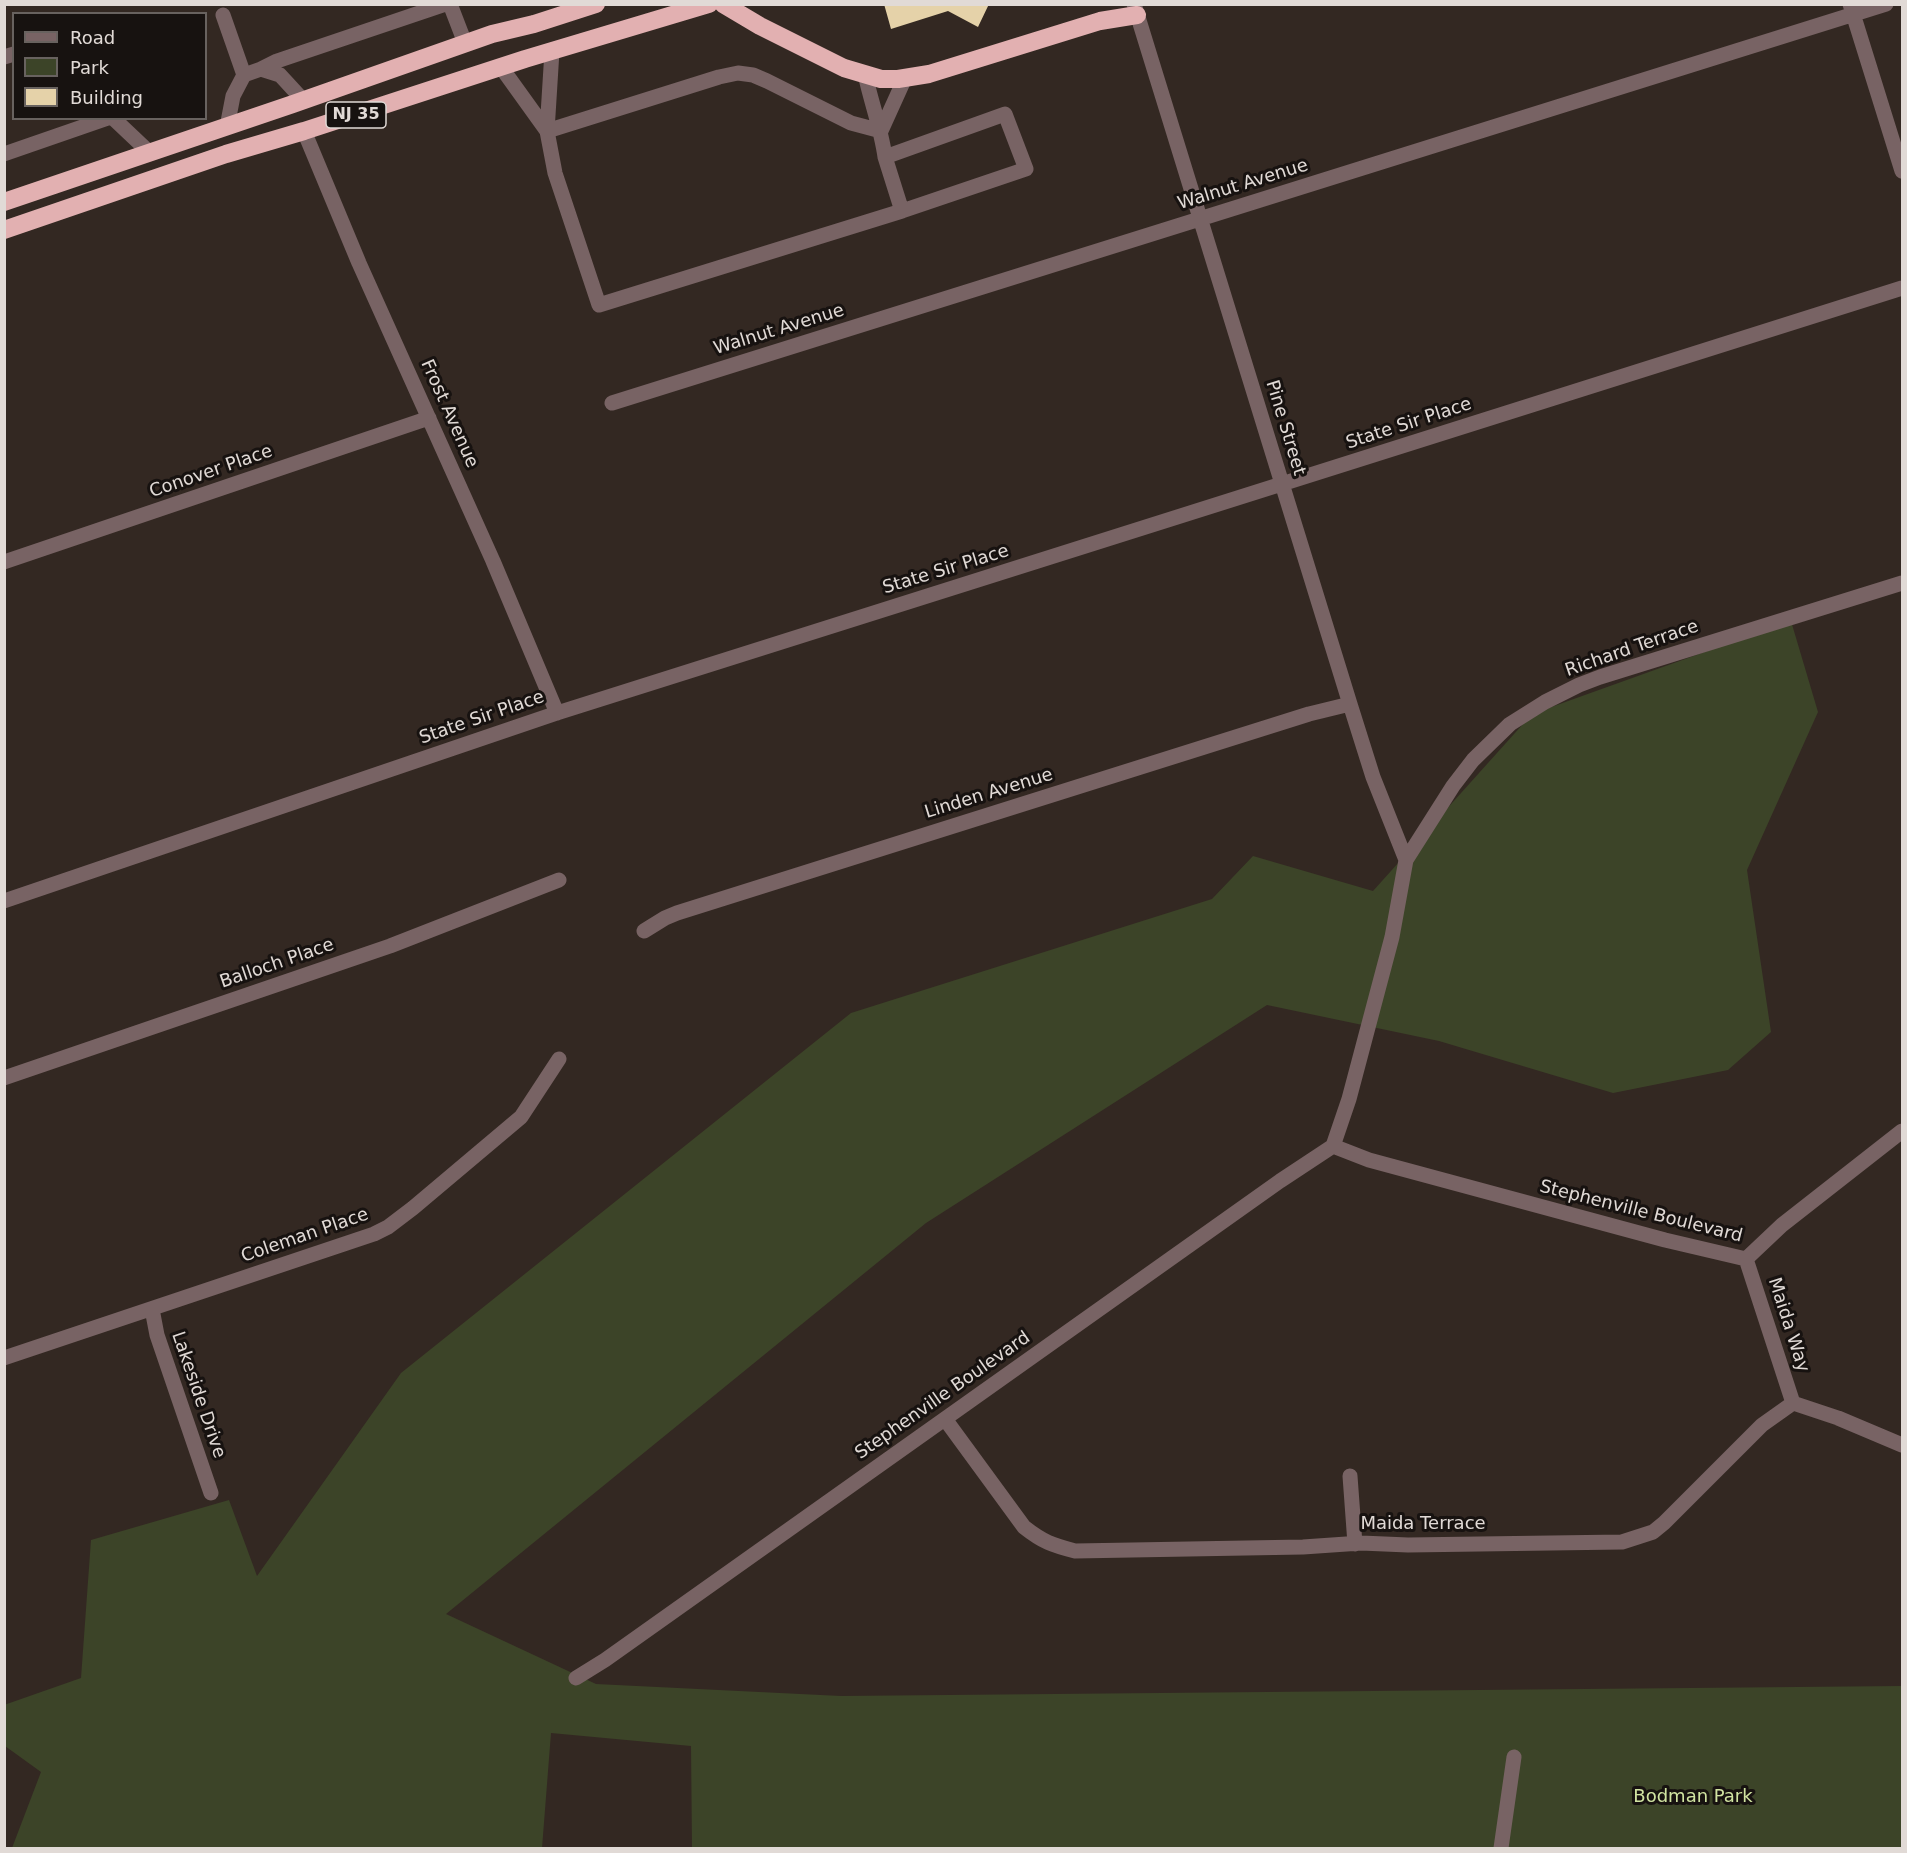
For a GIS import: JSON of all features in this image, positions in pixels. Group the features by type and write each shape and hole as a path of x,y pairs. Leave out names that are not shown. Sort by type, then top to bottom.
{"highway":[{"name":"NJ 35","path":"4,202 227,127 465,43 596,4"},
{"name":"NJ 35","path":"4,230 226,154 709,4"},
{"path":"723,4 760,26 844,68 880,79 929,74 1135,10"}],"street":[{"path":"227,127 233,96 244,75 277,61 448,4 465,43"},
{"name":"Walnut Avenue","path":"612,404 1852,10 1886,4"},
{"name":"Pine Street","path":"1135,10 1350,705 1373,777 1406,860"},
{"path":"1852,10 1902,171"},
{"path":"223,15 244,75"},
{"path":"552,51 547,131 555,173 599,306 902,211 1026,169 1005,114 885,157"},
{"path":"501,67 547,131"},
{"path":"261,69 280,75 303,100"},
{"path":"547,131 719,77 738,74 753,75 851,123 881,131"},
{"path":"865,74 881,131 885,157 902,211"},
{"path":"881,131 905,78"},
{"path":"4,154 102,120"},
{"path":"115,120 150,153"},
{"name":"Frost Avenue","path":"304,131 359,262 493,561 556,713"},
{"name":"State Sir Place","path":"4,901 556,713 1902,288"},
{"name":"Conover Place","path":"4,562 429,418"},
{"name":"Richard Terrace","path":"1406,860 1453,786 1473,760 1510,724 1545,702 1600,677 1902,583"},
{"name":"Linden Avenue","path":"644,931 677,913 749,889 1310,714 1350,705"},
{"path":"1333,1146 1349,1099 1392,938 1406,860"},
{"name":"Balloch Place","path":"4,1078 390,946 559,880"},
{"name":"Coleman Place","path":"4,1358 374,1234 388,1227 521,1117 559,1059"},
{"name":"Stephenville Boulevard","path":"576,1678 605,1660 1280,1181 1333,1146 1369,1160 1665,1240 1746,1259 1782,1225 1902,1131"},
{"name":"Maida Way","path":"1746,1259 1793,1403"},
{"name":"Lakeside Drive","path":"152,1309 157,1335 211,1493"},
{"path":"1793,1403 1838,1418 1902,1445"},
{"name":"Maida Terrace","path":"945,1419 1024,1527 1039,1539 1075,1551 1355,1544 1622,1542 1653,1532 1762,1425 1793,1403"},
{"path":"1350,1476 1355,1544"},
{"path":"1501,1848 1514,1757"}],"green space":[{"name":"Bodman Park","path":"1791,621 1818,712 1747,870 1771,1032 1728,1070 1613,1093 1439,1041 1267,1005 926,1223 446,1614 596,1684 841,1696 1902,1686 1902,1848 692,1848 691,1746 551,1733 542,1848 12,1848 41,1772 5,1746 4,1705 81,1678 91,1540 229,1500 257,1576 401,1373 851,1013 1212,899 1253,856 1373,891 1532,714"}],"building":[{"path":"884,4 989,4 978,27 948,11 891,29"}]}
